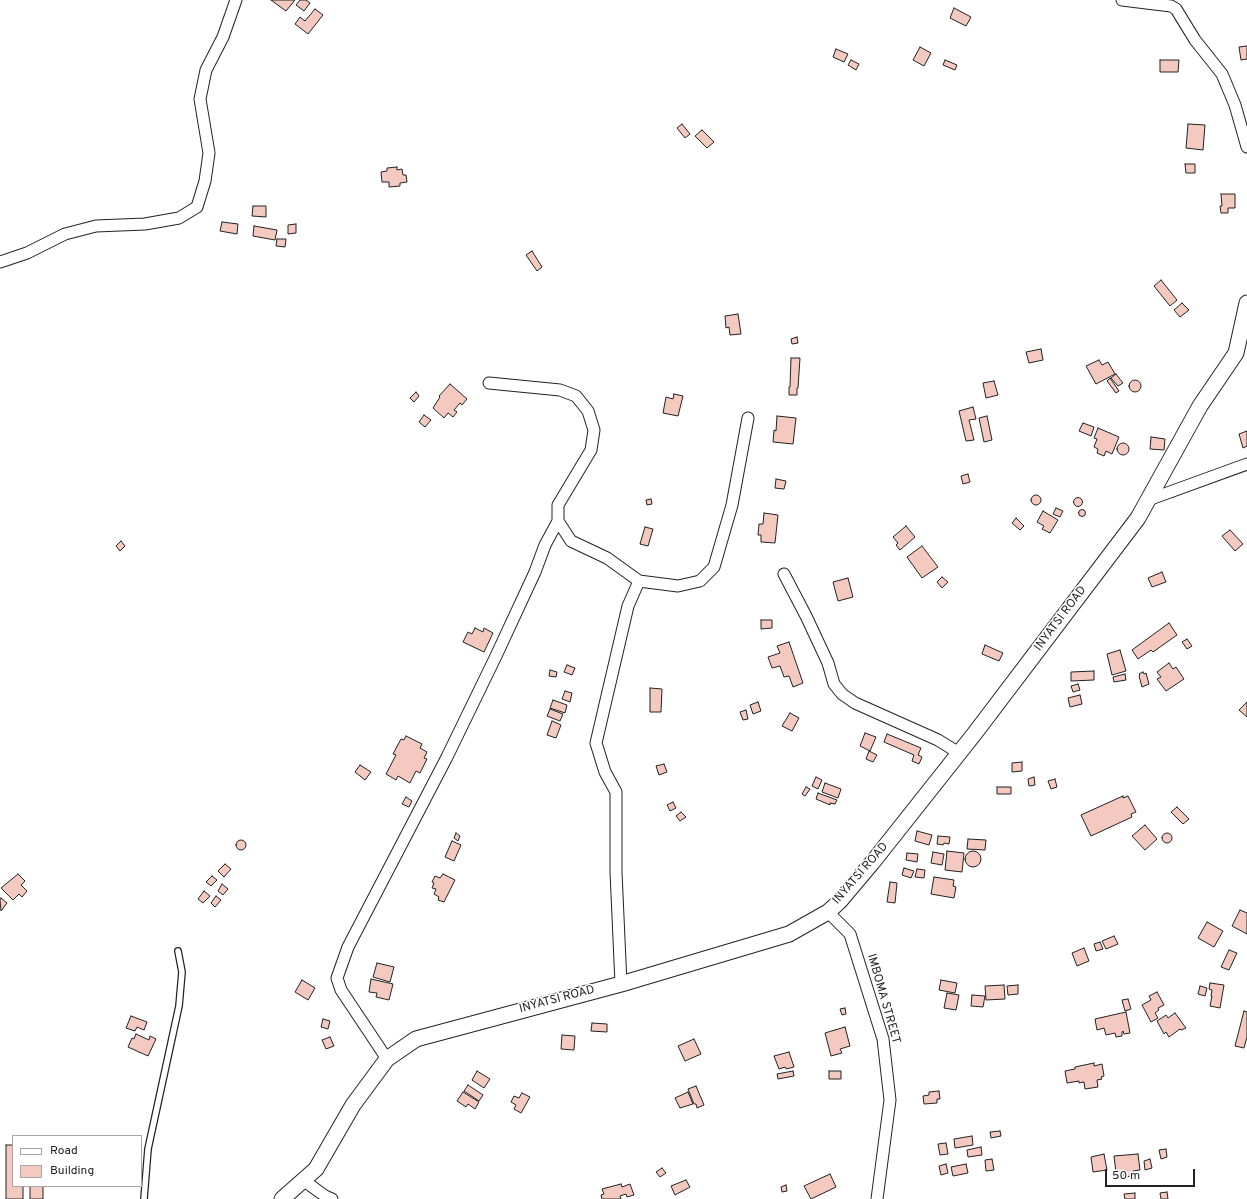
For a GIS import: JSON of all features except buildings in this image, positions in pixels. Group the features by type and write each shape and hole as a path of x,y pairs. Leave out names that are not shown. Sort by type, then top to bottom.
{"street":[{"path":"0,262 27,253 65,234 96,226 144,224 179,218 197,207 205,181 209,153 200,99 204,77 236,0"},
{"path":"1122,0 1171,6 1176,9 1196,40 1222,74 1235,105 1247,147"},
{"name":"INYATSI ROAD","path":"282,1199 316,1169 353,1105 387,1059 416,1038 621,984 789,934 828,912 840,901 959,754 1138,518 1200,406 1236,353 1247,303"},
{"path":"387,1059 341,990 337,978 348,947 450,750 496,656 535,572 545,545 558,521 558,505 591,450 594,430 588,411 576,396 560,390 489,383"},
{"path":"558,521 571,541 607,558 639,581 678,586 700,581 714,567 732,505 748,418"},
{"path":"1148,500 1247,464"},
{"path":"784,574 828,663 834,684 842,694 855,703 938,740 959,754"},
{"path":"621,984 616,872 616,792 605,772 596,743 628,606 639,581"},
{"name":"IMBOMA STREET","path":"828,912 850,934 884,1039 890,1100 877,1199"},
{"path":"303,1180 325,1196 332,1199"}],"lane":[{"path":"144,1199 148,1149 179,1006 182,972 178,951"}]}
